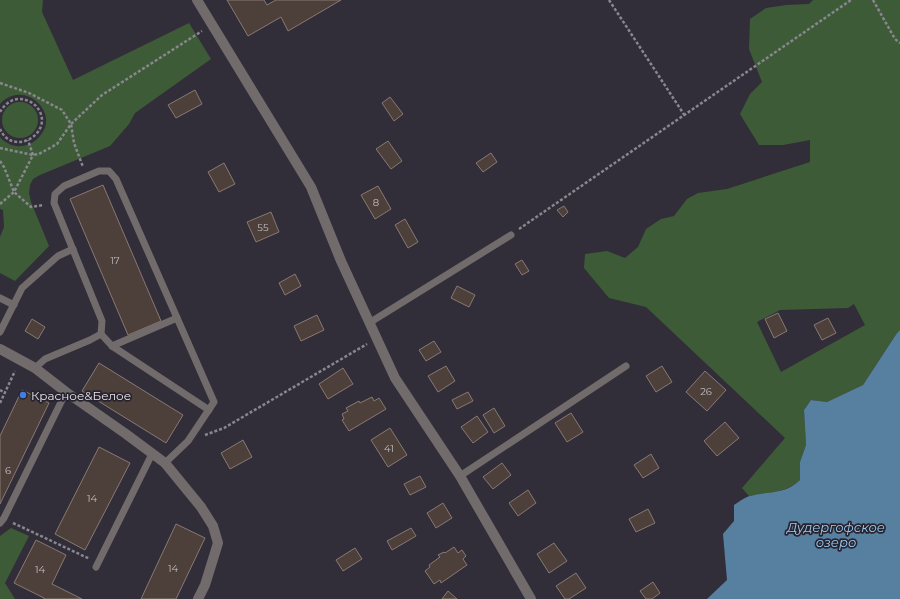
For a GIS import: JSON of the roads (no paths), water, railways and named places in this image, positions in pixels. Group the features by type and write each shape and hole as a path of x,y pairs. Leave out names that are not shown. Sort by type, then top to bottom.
{"street":[{"path":"197,0 311,187 341,261 395,378 460,476 531,599"},
{"path":"0,349 35,368 165,463 201,507 213,526 218,543 205,585 198,599"}],"lane":[{"path":"165,463 188,441 209,410 214,402 116,179 109,171 99,171 64,186 55,194 54,203 102,321 101,334 112,346 209,410"},
{"path":"369,323 511,235"},
{"path":"0,332 22,288 58,256 73,249"},
{"path":"0,298 14,305"},
{"path":"112,346 177,318"},
{"path":"35,368 45,359 101,334"},
{"path":"460,476 626,366"},
{"path":"2,521 66,392"},
{"path":"97,565 152,454"}],"water":[{"name":"Дудергофское озеро","path":"900,330 900,599 707,599 727,580 723,534 734,521 734,505 744,498 757,494 776,492 788,488 800,480 800,462 806,445 804,410 811,400 827,402 863,385"}],"place":[{"name":"Красное&Белое","path":"23,395"}]}
